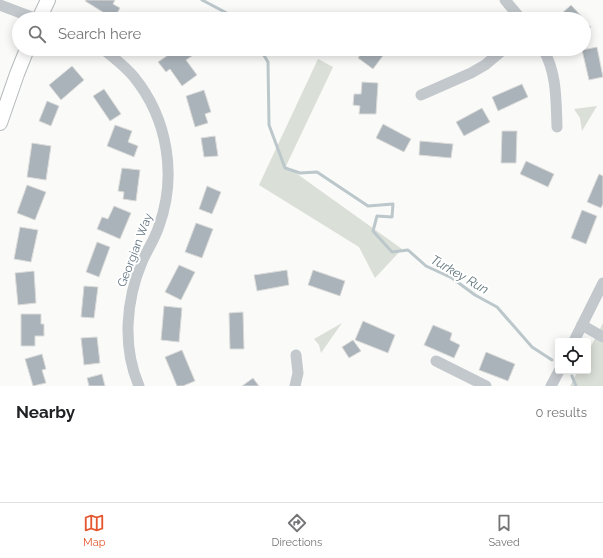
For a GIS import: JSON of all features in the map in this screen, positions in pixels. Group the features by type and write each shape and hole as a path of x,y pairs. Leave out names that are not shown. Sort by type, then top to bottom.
{"main road":[{"path":"42,12 48,0"},
{"path":"0,123 16,74 24,56"}],"street":[{"path":"505,0 515,12"},
{"path":"0,5 19,12"},
{"name":"Georgian Way","path":"112,56 125,67 146,93 162,129 167,148 169,168 165,209 159,228 142,260 135,278 130,299 128,342 132,362 140,386"},
{"path":"421,95 471,73 485,65 496,56"},
{"path":"547,56 553,74 556,92 557,127"},
{"path":"576,338 603,283"},
{"path":"582,325 603,337"},
{"path":"295,386 298,373 296,355"},
{"path":"436,361 486,386"},
{"path":"551,386 557,374"}],"shaded area":[{"path":"318,59 333,67 286,166 402,249 375,278 359,247 259,185"},
{"path":"597,106 582,131 580,118 574,109"},
{"path":"342,323 321,353 319,345 314,339"},
{"path":"603,323 603,386 570,386 576,374 591,374 591,346"}],"building":[{"path":"115,0 113,4 120,8 118,12 103,12 85,1"},
{"path":"571,5 578,12 563,12"},
{"path":"597,47 603,77 589,80 583,56 591,56 591,48"},
{"path":"167,56 192,56 186,60 197,75 182,86 170,69 166,72 158,62"},
{"path":"359,56 383,56 373,69 358,58"},
{"path":"72,66 84,80 61,100 49,85"},
{"path":"362,82 378,83 376,114 359,114 360,106 353,105 354,94 361,94"},
{"path":"522,84 528,97 498,111 492,97"},
{"path":"104,89 121,114 110,121 93,96"},
{"path":"204,90 211,112 205,114 208,123 195,127 186,96"},
{"path":"47,101 59,106 51,126 39,121"},
{"path":"482,108 490,122 464,136 456,122"},
{"path":"383,124 411,139 404,152 376,138"},
{"path":"115,125 132,131 128,142 138,146 134,157 107,146"},
{"path":"502,131 517,131 516,163 501,163"},
{"path":"215,136 218,156 204,157 201,138"},
{"path":"420,141 453,144 451,158 419,155"},
{"path":"32,143 51,146 46,180 27,177"},
{"path":"526,161 554,174 548,187 520,174"},
{"path":"122,168 140,170 136,201 123,199 124,192 118,191"},
{"path":"599,174 603,176 603,204 601,208 587,202"},
{"path":"27,185 46,192 35,220 17,213"},
{"path":"207,186 221,192 212,214 199,209"},
{"path":"114,206 131,213 120,239 97,229 102,217 108,219"},
{"path":"582,210 597,216 586,244 571,238"},
{"path":"196,223 213,229 202,258 185,252"},
{"path":"20,227 38,230 31,262 14,259"},
{"path":"97,242 110,247 99,277 86,272"},
{"path":"179,265 195,272 181,300 165,292"},
{"path":"287,270 289,285 257,291 254,275"},
{"path":"313,270 345,281 340,296 308,285"},
{"path":"34,271 36,303 18,305 15,273"},
{"path":"84,286 98,287 94,318 81,317"},
{"path":"164,306 182,308 179,342 161,340"},
{"path":"243,312 244,349 230,349 229,313"},
{"path":"21,314 41,314 41,324 44,324 44,336 35,336 35,346 21,346"},
{"path":"363,321 395,335 388,353 355,340"},
{"path":"433,325 452,333 450,340 460,345 454,358 424,345"},
{"path":"97,337 100,363 84,365 81,338"},
{"path":"353,340 361,351 349,358 342,347"},
{"path":"182,350 195,381 183,386 177,386 165,357"},
{"path":"486,352 515,364 508,381 479,370"},
{"path":"42,354 46,369 42,370 46,383 33,386 25,359"},
{"path":"102,374 105,386 89,386 87,378"},
{"path":"253,378 259,386 242,386"}],"waterway":[{"name":"Turkey Run","path":"202,0 225,12"},
{"name":"Turkey Run","path":"264,56 268,62 269,125 285,168 300,173 317,172 368,206 393,204 392,217 377,216 373,231 392,252 408,250 426,266 452,278 475,295 497,307 532,347 552,360"},
{"name":"Turkey Run","path":"572,376 576,386"}]}
